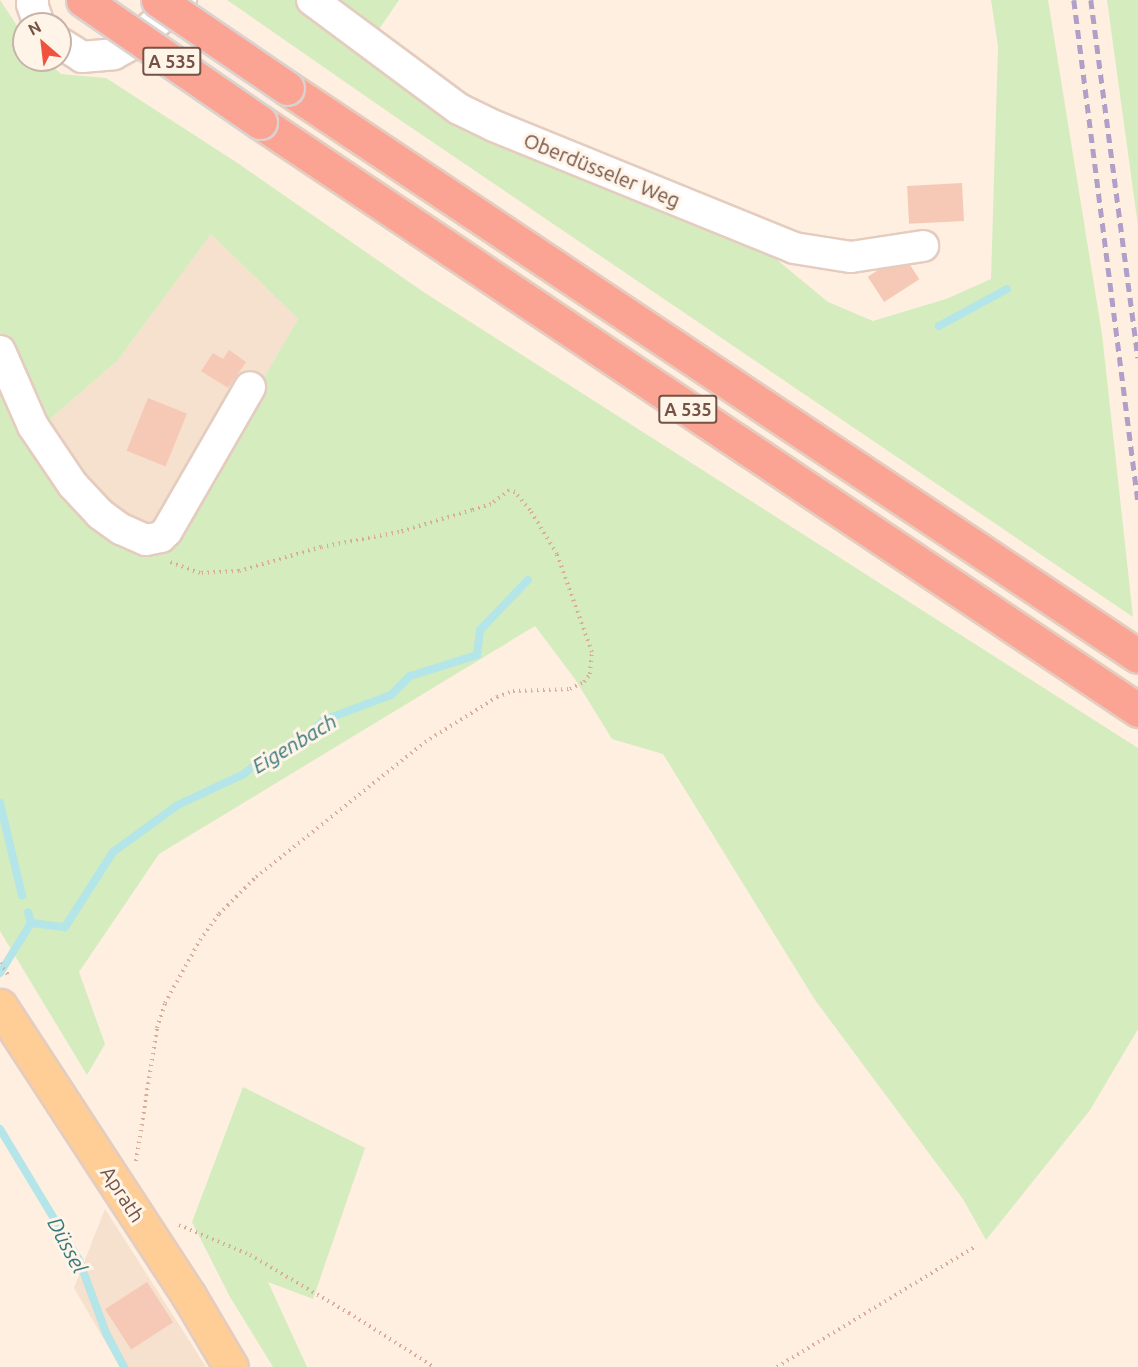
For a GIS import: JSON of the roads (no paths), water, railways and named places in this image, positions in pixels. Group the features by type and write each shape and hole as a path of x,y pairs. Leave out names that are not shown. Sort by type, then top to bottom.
{"highway":[{"name":"A 535","path":"83,0 260,122 1128,703"},
{"name":"A 535","path":"158,0 1138,656"}],"main road":[{"name":"Aprath","path":"5,1015 189,1296 231,1367"}],"street":[{"path":"72,51 82,57 114,54 132,44 181,0"},
{"name":"Oberdüsseler Weg","path":"312,0 459,109 494,126 794,248 851,257 923,246"},
{"path":"0,351 33,426 73,484 100,514 138,538 152,541 167,531 250,387"}],"waterway":[{"name":"Eigenbach","path":"939,326 1007,289"},
{"name":"Eigenbach","path":"31,923 65,927 113,852 178,805 244,774 262,759 295,747 324,720 391,695 410,676 477,655 480,630 528,580"},
{"name":"Düssel","path":"0,803 22,895"},
{"name":"Düssel","path":"0,973 31,923 28,912"},
{"name":"Düssel","path":"0,1129 79,1260 106,1333 124,1367"}],"railway":[{"path":"1074,0 1138,501"},
{"path":"1091,0 1138,358"}]}
